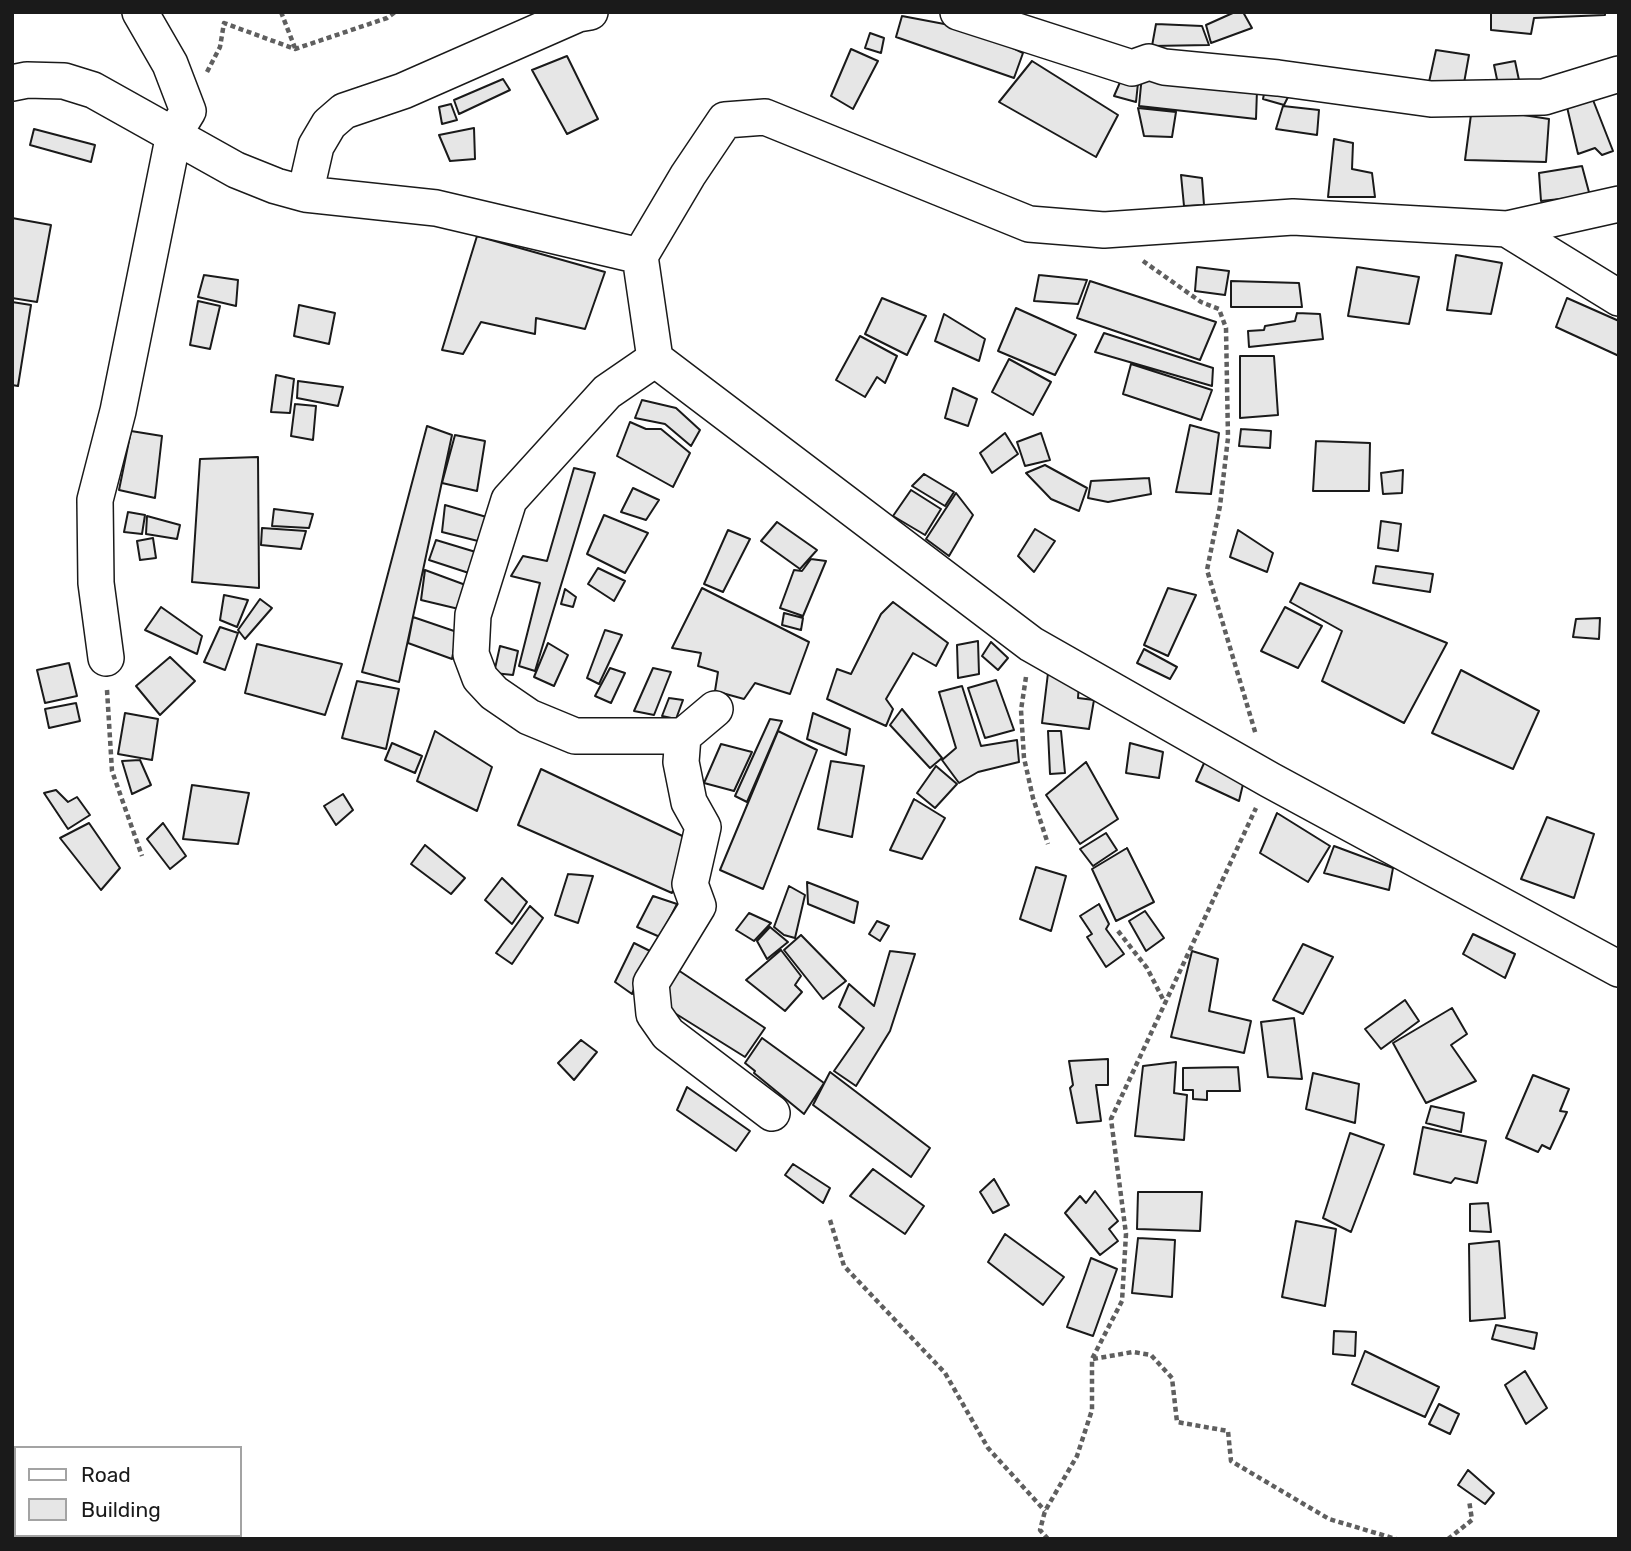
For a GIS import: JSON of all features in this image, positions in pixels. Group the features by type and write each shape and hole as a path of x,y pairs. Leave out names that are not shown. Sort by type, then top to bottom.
{"street":[{"path":"106,658 96,583 95,500 118,411 181,122 170,64 140,12"},
{"path":"305,194 316,146 329,124 344,111 403,91 578,14 590,12"},
{"path":"958,12 1132,68 1149,62 1431,99 1544,97 1619,74"},
{"path":"12,83 27,80 64,81 181,122 236,170 305,194 436,208 640,256"},
{"path":"1619,204 1507,229 1293,217 1104,230 1029,224 765,117 725,120 640,256 655,359 1031,644 1270,779 1619,969"},
{"path":"1507,229 1619,299"},
{"path":"655,359 607,393 509,500 473,615 471,654 480,678 494,693 529,717 575,736 684,736 715,709"},
{"path":"684,736 681,762 689,802 703,827 690,884 698,906 651,983 654,1014 668,1034 772,1112"}],"path":[{"path":"281,12 295,49"},
{"path":"181,122 220,47 224,23 295,49 387,18 396,12"},
{"path":"1048,1539 1040,1530 1045,1511 1077,1456 1092,1410 1092,1359 1122,1301 1126,1234 1111,1119 1270,779 1207,570 1220,506 1228,438 1226,328 1219,309 1201,302 1104,230"},
{"path":"1031,644 1021,710 1024,758 1048,844"},
{"path":"106,658 112,771 142,856"},
{"path":"1118,931 1147,968 1165,1004"},
{"path":"830,1220 844,1266 945,1373 988,1448 1045,1511"},
{"path":"1092,1359 1133,1352 1151,1354 1172,1378 1177,1422 1228,1431 1231,1461 1329,1519 1396,1539"},
{"path":"1448,1539 1472,1520 1469,1500"}],"building":[{"path":"1235,12 1243,12 1252,28 1211,43 1206,25"},
{"path":"1491,12 1605,12 1605,15 1534,18 1531,34 1491,30"},
{"path":"902,16 976,30 1023,53 1014,78 896,37"},
{"path":"1156,24 1202,26 1209,45 1152,46"},
{"path":"870,33 884,38 881,53 865,48"},
{"path":"851,49 878,61 853,109 831,96"},
{"path":"1436,50 1469,55 1464,83 1429,82"},
{"path":"567,56 598,119 567,134 532,70"},
{"path":"1032,61 1118,115 1096,157 999,102"},
{"path":"1515,61 1520,85 1499,89 1494,65"},
{"path":"1142,75 1257,90 1256,119 1139,106"},
{"path":"503,79 510,90 459,114 454,100"},
{"path":"1121,80 1138,83 1136,102 1114,96"},
{"path":"1265,89 1290,93 1284,105 1263,99"},
{"path":"1593,100 1613,151 1602,155 1595,148 1578,154 1567,107"},
{"path":"451,104 457,120 442,124 439,107"},
{"path":"1283,106 1319,110 1317,135 1276,129"},
{"path":"1472,107 1549,119 1546,162 1465,160"},
{"path":"1138,108 1176,112 1172,137 1144,136"},
{"path":"474,128 475,159 450,161 439,135"},
{"path":"34,129 95,145 91,162 30,145"},
{"path":"1334,139 1353,143 1352,169 1372,173 1375,197 1328,197"},
{"path":"1582,166 1590,196 1541,201 1539,173"},
{"path":"1181,175 1202,178 1204,205 1184,206"},
{"path":"12,218 51,225 37,302 12,298"},
{"path":"477,236 605,272 585,329 536,318 535,334 481,322 463,354 442,350"},
{"path":"1456,255 1502,263 1491,314 1447,310"},
{"path":"1197,267 1229,271 1225,295 1195,291"},
{"path":"1357,267 1419,277 1409,324 1348,316"},
{"path":"204,275 238,280 236,306 198,297"},
{"path":"1039,275 1087,280 1078,304 1034,301"},
{"path":"1090,281 1216,322 1200,360 1077,318"},
{"path":"1231,281 1299,283 1302,307 1231,307"},
{"path":"882,298 926,316 907,355 865,334"},
{"path":"1567,298 1619,321 1619,356 1556,327"},
{"path":"198,301 220,306 210,349 190,345"},
{"path":"12,302 31,305 18,386 12,385"},
{"path":"299,305 335,313 329,344 294,336"},
{"path":"1016,308 1076,335 1055,375 998,351"},
{"path":"1297,313 1320,314 1323,339 1249,347 1248,331 1264,330 1265,326 1295,321"},
{"path":"944,314 985,339 979,361 935,341"},
{"path":"1104,333 1213,368 1212,386 1095,352"},
{"path":"860,336 897,356 885,383 877,377 865,397 836,380"},
{"path":"1240,356 1274,356 1278,415 1240,418"},
{"path":"1009,359 1051,382 1033,415 992,392"},
{"path":"1131,364 1212,390 1201,420 1123,394"},
{"path":"276,375 294,379 290,413 271,412"},
{"path":"298,381 343,387 338,406 297,398"},
{"path":"953,388 977,399 968,426 945,418"},
{"path":"642,400 676,408 700,430 691,446 665,424 635,418"},
{"path":"295,404 316,406 313,440 291,436"},
{"path":"630,422 646,429 661,429 690,453 673,487 617,456"},
{"path":"1190,425 1219,433 1211,494 1176,492"},
{"path":"427,426 452,435 399,682 362,672"},
{"path":"1241,429 1271,431 1270,448 1239,446"},
{"path":"131,431 162,436 155,498 119,490"},
{"path":"1005,433 1018,454 992,473 980,453"},
{"path":"1041,433 1050,460 1025,466 1017,442"},
{"path":"455,435 485,441 477,491 442,483"},
{"path":"1316,441 1370,443 1369,491 1313,491"},
{"path":"258,457 259,588 192,582 200,459"},
{"path":"1045,465 1087,488 1079,511 1051,499 1026,473"},
{"path":"574,468 595,473 535,671 519,666 540,583 511,576 523,556 547,561"},
{"path":"1403,470 1402,493 1383,494 1381,473"},
{"path":"924,474 954,492 945,506 912,486"},
{"path":"1149,478 1151,494 1108,502 1088,498 1091,481"},
{"path":"633,488 659,500 646,520 621,512"},
{"path":"911,490 941,509 925,535 893,516"},
{"path":"956,493 973,515 949,556 926,539"},
{"path":"445,505 490,518 482,542 442,532"},
{"path":"274,509 313,514 309,528 272,526"},
{"path":"128,512 145,515 142,534 124,532"},
{"path":"604,515 648,533 625,573 587,554"},
{"path":"147,516 180,525 177,539 146,534"},
{"path":"1381,521 1401,524 1398,551 1378,548"},
{"path":"777,522 817,550 800,569 761,541"},
{"path":"262,528 306,531 301,549 261,545"},
{"path":"1035,529 1055,541 1034,572 1018,556"},
{"path":"728,530 750,539 723,592 704,584"},
{"path":"1238,530 1273,553 1267,572 1230,557"},
{"path":"153,538 156,558 140,560 137,541"},
{"path":"436,540 479,553 475,575 429,560"},
{"path":"811,559 826,561 803,616 780,608 794,570 802,571"},
{"path":"1376,566 1433,574 1430,592 1373,583"},
{"path":"598,568 625,581 614,601 588,584"},
{"path":"425,570 471,587 463,610 421,600"},
{"path":"1300,583 1447,643 1404,723 1322,681 1342,631 1290,602"},
{"path":"702,588 809,642 790,694 755,683 744,699 715,691 718,672 698,666 701,653 672,648"},
{"path":"1168,588 1196,595 1168,656 1144,645"},
{"path":"565,589 576,597 573,607 561,604"},
{"path":"224,595 248,600 237,627 220,620"},
{"path":"260,599 272,608 245,639 238,630"},
{"path":"893,602 948,643 936,666 913,653 886,699 893,709 886,726 827,699 837,669 851,674 881,614"},
{"path":"161,607 202,636 197,654 145,630"},
{"path":"1285,607 1322,626 1298,668 1261,651"},
{"path":"784,613 803,618 801,630 782,625"},
{"path":"413,617 457,632 452,659 408,643"},
{"path":"1600,618 1599,639 1573,637 1576,619"},
{"path":"220,627 238,633 225,670 204,662"},
{"path":"605,630 622,635 599,684 587,678"},
{"path":"978,641 979,674 958,678 957,645"},
{"path":"991,642 1008,658 998,670 982,656"},
{"path":"548,643 568,655 554,686 534,677"},
{"path":"257,644 342,664 325,715 245,693"},
{"path":"500,646 518,651 513,675 494,673"},
{"path":"1144,649 1177,667 1170,679 1137,663"},
{"path":"170,657 195,681 160,715 136,686"},
{"path":"69,663 77,696 45,703 37,670"},
{"path":"610,668 625,673 611,703 595,696"},
{"path":"653,668 671,672 654,715 634,711"},
{"path":"1461,670 1539,711 1513,769 1432,733"},
{"path":"1048,673 1079,684 1078,698 1094,700 1089,729 1042,723"},
{"path":"996,680 1014,730 985,738 968,688"},
{"path":"357,681 399,689 386,749 342,738"},
{"path":"962,686 981,746 1017,740 1019,762 978,772 959,783 942,760 956,748 939,692"},
{"path":"669,698 683,700 676,719 662,716"},
{"path":"76,703 80,721 49,728 45,709"},
{"path":"902,709 942,758 930,768 890,725"},
{"path":"125,713 158,719 152,760 118,754"},
{"path":"813,713 850,729 846,755 807,739"},
{"path":"770,719 782,721 747,802 735,796"},
{"path":"435,731 492,767 477,811 417,781"},
{"path":"778,731 817,750 763,889 720,870"},
{"path":"1048,731 1061,731 1065,773 1050,774"},
{"path":"392,743 422,756 415,773 385,760"},
{"path":"1130,743 1163,752 1159,778 1126,773"},
{"path":"721,744 752,752 734,791 704,783"},
{"path":"140,760 151,785 132,794 122,761"},
{"path":"831,761 864,766 852,837 818,829"},
{"path":"1205,761 1244,780 1239,801 1196,781"},
{"path":"1086,762 1118,819 1080,844 1046,795"},
{"path":"936,766 957,784 935,808 917,793"},
{"path":"541,769 693,841 672,893 518,825"},
{"path":"192,785 249,793 238,844 183,839"},
{"path":"56,790 68,802 77,797 90,815 68,829 44,793"},
{"path":"343,794 353,810 336,825 324,806"},
{"path":"914,799 945,818 922,859 890,850"},
{"path":"1277,813 1330,846 1308,882 1260,853"},
{"path":"1547,817 1594,834 1574,898 1521,879"},
{"path":"89,823 120,868 101,890 60,838"},
{"path":"163,823 186,856 170,869 147,839"},
{"path":"1106,833 1117,850 1093,866 1080,849"},
{"path":"425,845 465,878 451,894 411,864"},
{"path":"1334,846 1393,868 1389,890 1324,873"},
{"path":"1127,848 1154,902 1116,921 1092,869"},
{"path":"1036,867 1066,876 1051,931 1020,919"},
{"path":"568,874 593,876 578,923 555,915"},
{"path":"502,878 527,902 512,924 485,900"},
{"path":"807,882 858,902 854,923 808,904"},
{"path":"789,886 805,895 795,938 784,935 774,927"},
{"path":"653,896 677,904 660,937 637,927"},
{"path":"1099,904 1109,924 1106,929 1124,954 1106,967 1087,937 1092,934 1080,916"},
{"path":"530,906 543,918 512,964 496,953"},
{"path":"1145,911 1164,938 1146,951 1129,921"},
{"path":"749,913 771,923 754,941 736,930"},
{"path":"877,921 889,926 880,941 869,934"},
{"path":"770,927 788,942 767,959 757,941"},
{"path":"1473,934 1515,954 1505,978 1463,954"},
{"path":"801,935 846,981 823,999 784,950"},
{"path":"634,943 650,951 632,994 615,982"},
{"path":"1303,944 1333,957 1303,1014 1273,1000"},
{"path":"781,950 801,976 795,985 802,992 785,1011 746,980"},
{"path":"890,951 915,954 890,1031 856,1086 834,1071 864,1028 839,1007 849,984 874,1006"},
{"path":"1192,951 1218,959 1209,1011 1251,1021 1244,1053 1171,1037"},
{"path":"678,970 765,1028 745,1057 657,1002"},
{"path":"1405,1000 1419,1021 1381,1049 1365,1029"},
{"path":"1452,1008 1467,1034 1451,1045 1476,1081 1426,1103 1393,1043"},
{"path":"1294,1018 1302,1079 1268,1077 1261,1022"},
{"path":"762,1038 824,1083 804,1114 745,1063"},
{"path":"581,1040 597,1052 574,1080 558,1063"},
{"path":"1108,1059 1108,1085 1096,1085 1101,1121 1077,1123 1070,1088 1073,1085 1069,1061"},
{"path":"1176,1062 1174,1093 1187,1095 1184,1140 1135,1136 1143,1066"},
{"path":"1238,1067 1240,1091 1207,1091 1207,1100 1193,1099 1193,1090 1183,1090 1183,1068"},
{"path":"830,1072 930,1148 911,1177 813,1105"},
{"path":"1313,1073 1359,1084 1355,1123 1306,1109"},
{"path":"1533,1075 1569,1089 1560,1111 1567,1112 1550,1149 1542,1145 1538,1152 1506,1138"},
{"path":"687,1087 750,1131 736,1151 677,1110"},
{"path":"1431,1106 1464,1113 1461,1132 1426,1123"},
{"path":"1423,1127 1486,1141 1477,1183 1455,1178 1451,1183 1414,1174"},
{"path":"1350,1133 1384,1145 1351,1232 1323,1218"},
{"path":"793,1164 830,1188 823,1203 785,1175"},
{"path":"873,1169 924,1206 905,1234 850,1196"},
{"path":"994,1179 1009,1205 993,1213 980,1192"},
{"path":"1095,1191 1118,1221 1109,1229 1118,1241 1100,1255 1065,1213 1080,1196 1086,1203"},
{"path":"1138,1192 1202,1192 1200,1231 1137,1229"},
{"path":"1488,1203 1491,1232 1470,1231 1470,1204"},
{"path":"1296,1221 1336,1229 1325,1306 1282,1297"},
{"path":"1005,1234 1064,1277 1043,1305 988,1262"},
{"path":"1138,1238 1175,1240 1172,1297 1132,1293"},
{"path":"1499,1241 1505,1318 1470,1321 1469,1244"},
{"path":"1091,1258 1117,1269 1093,1336 1067,1327"},
{"path":"1496,1325 1537,1333 1534,1349 1492,1339"},
{"path":"1334,1331 1356,1332 1355,1356 1333,1354"},
{"path":"1365,1351 1439,1387 1425,1417 1352,1384"},
{"path":"1525,1371 1547,1408 1526,1424 1505,1385"},
{"path":"1439,1404 1459,1414 1450,1434 1429,1424"},
{"path":"1468,1470 1494,1493 1485,1504 1458,1485"}]}
